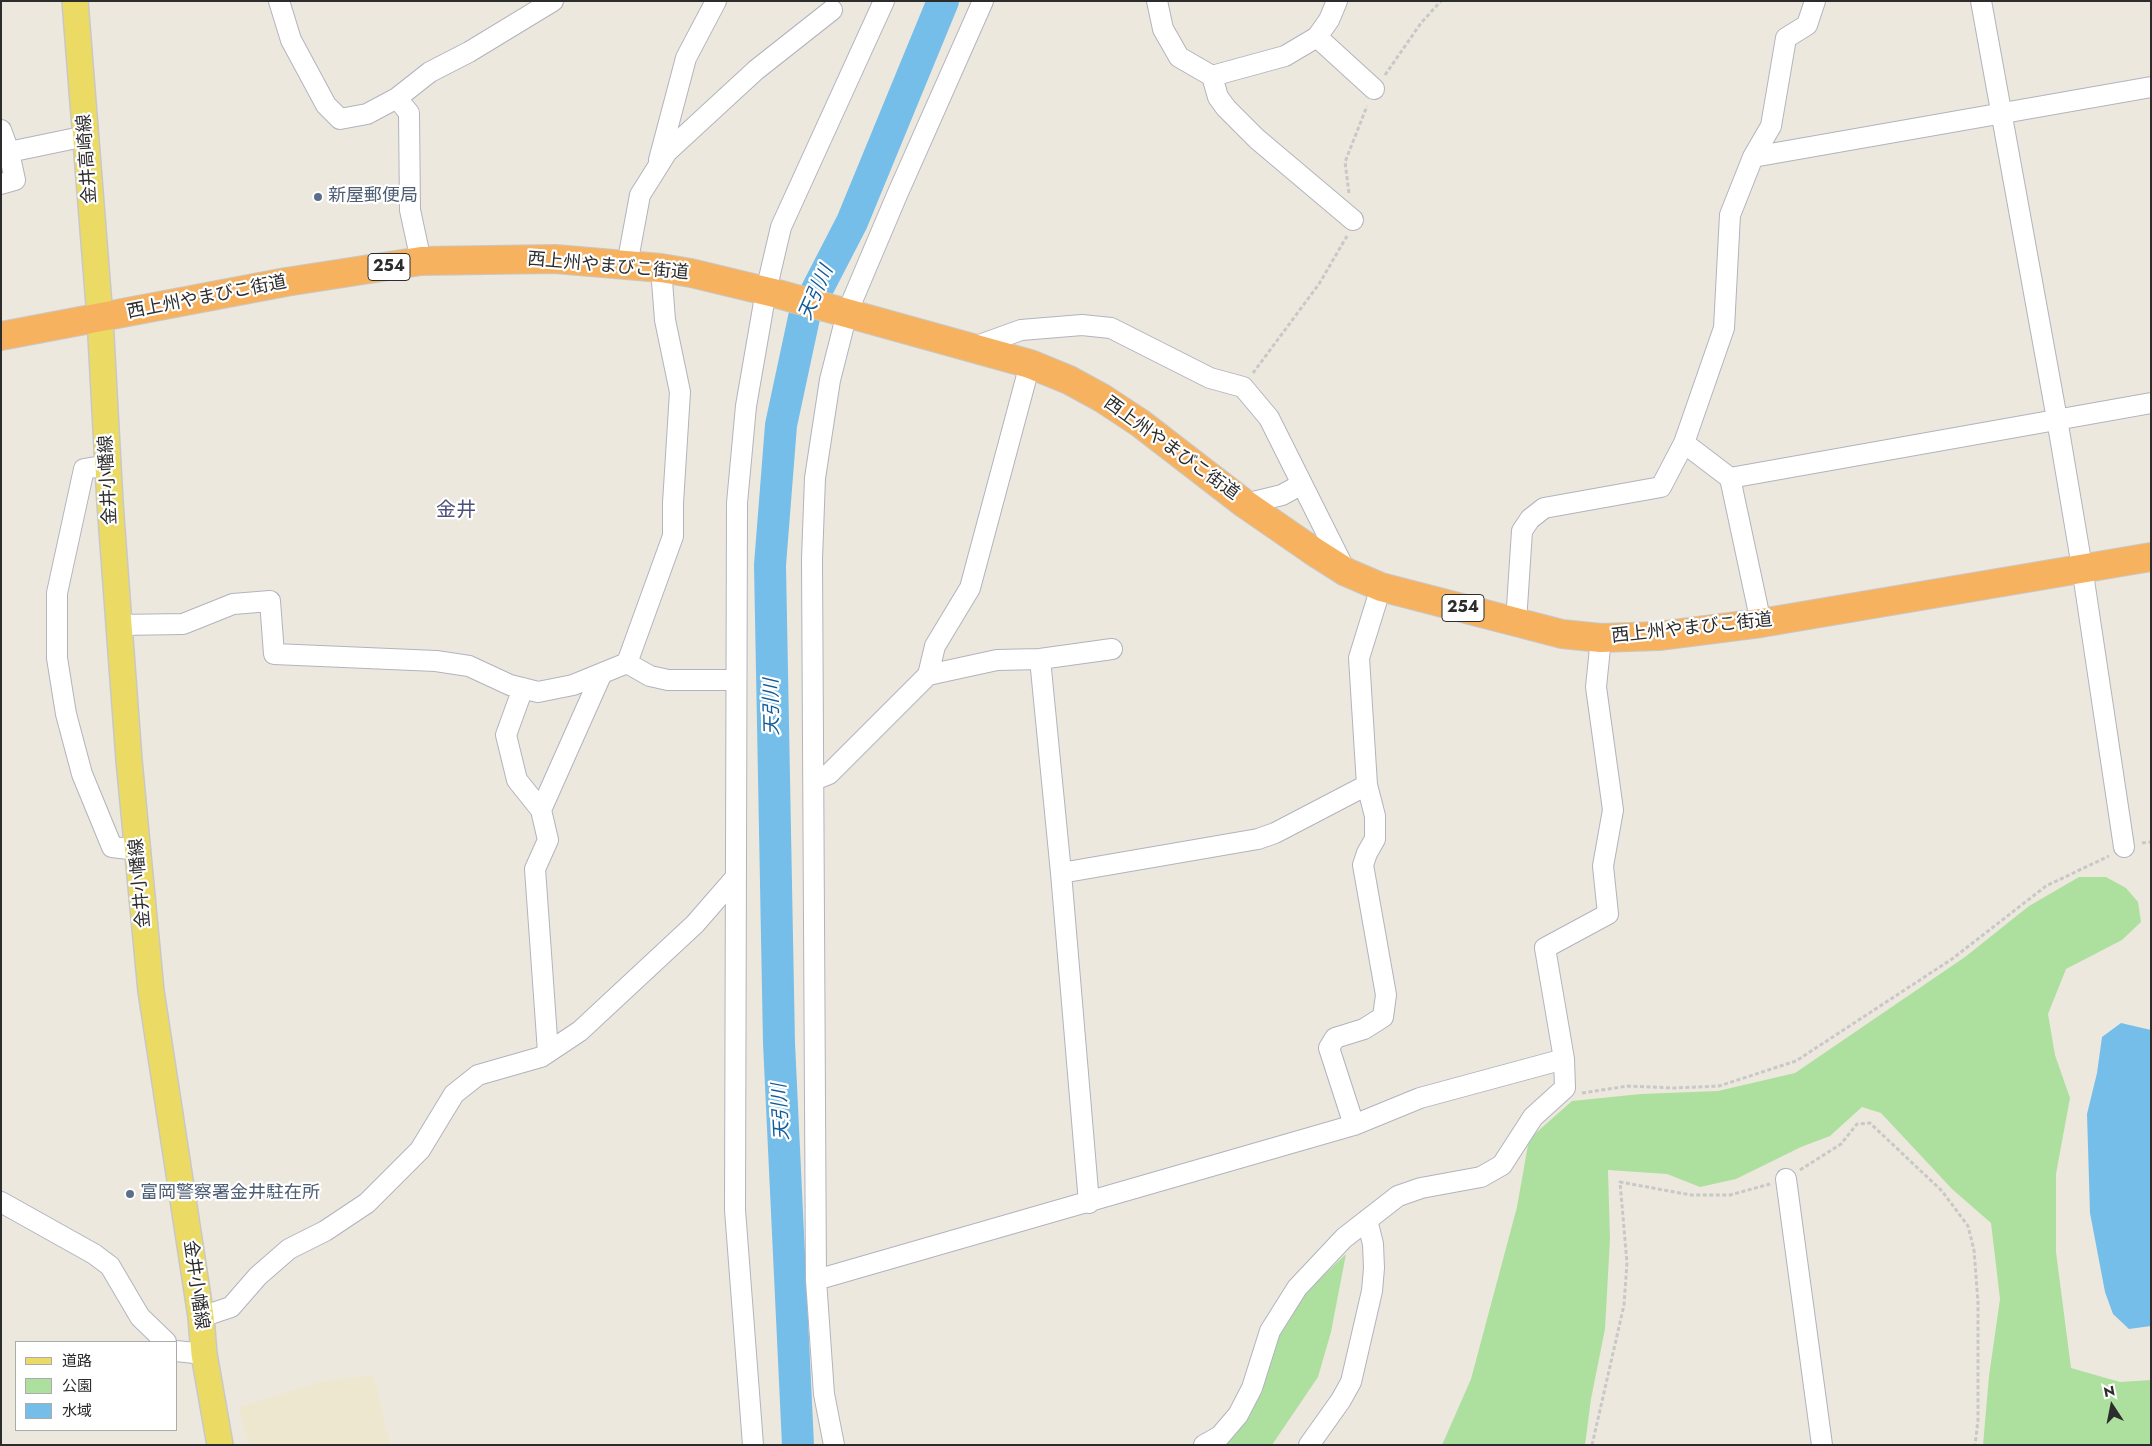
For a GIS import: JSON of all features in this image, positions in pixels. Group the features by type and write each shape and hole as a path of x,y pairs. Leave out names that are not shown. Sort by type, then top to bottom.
{"highway":[{"name":"西上州やまびこ街道","path":"1,336 286,282 421,262 555,259 661,268 772,293 974,347 1030,364 1070,380 1140,423 1245,504 1346,572 1381,587 1562,634 1601,638 1659,636 1761,623 2151,557"}],"main road":[{"name":"金井高崎線","path":"75,1 100,318"},
{"name":"金井小幡線","path":"100,318 119,625 151,991 202,1317 204,1354 220,1445"}],"street":[{"path":"278,1 291,40 326,105 340,119 367,114 397,98 430,72 469,52 553,1"},
{"path":"656,169 686,58 716,1"},
{"path":"753,1445 735,1210 737,503 746,406 772,293 781,227 884,1"},
{"path":"834,1445 824,1394 816,1280 812,558 816,478 830,380 844,312 982,1"},
{"path":"1157,1 1163,29 1179,57 1212,76 1218,97 1226,108 1257,139 1352,220"},
{"path":"1212,76 1285,56 1317,37 1329,20 1337,1"},
{"path":"1516,622 1522,531 1530,518 1544,508 1660,487 1684,443 1724,328 1730,216 1752,157 1771,126 1786,38 1807,24 1815,1"},
{"path":"1981,1 2057,419 2082,568 2124,847"},
{"path":"626,265 640,194 667,152 756,70 832,10"},
{"path":"1317,37 1374,89"},
{"path":"1752,157 2151,87"},
{"path":"397,98 409,113 410,210 421,262"},
{"path":"1,130 9,152 15,180 1,184"},
{"path":"9,152 86,136"},
{"path":"119,625 183,624 233,604 270,601 274,654 436,661 469,666 510,685 538,692 573,685 627,663 673,536 673,503 680,392 666,320 661,268"},
{"path":"974,347 1021,330 1082,325 1111,328 1210,378 1243,388 1269,418 1346,572"},
{"path":"814,780 829,774 928,675 936,646 970,588 1030,364"},
{"path":"1730,478 2151,403"},
{"path":"1684,443 1730,478 1761,623"},
{"path":"108,465 84,469 57,593 57,658 66,714 82,774 112,847 138,850"},
{"path":"1245,504 1282,495 1302,484"},
{"path":"1354,1125 1329,1048 1335,1038 1364,1029 1383,1017 1386,995 1363,865 1366,853 1375,839 1375,816 1368,784 1359,658 1381,587"},
{"path":"1204,1445 1220,1436 1238,1415 1252,1388 1270,1331 1297,1288 1344,1238 1398,1196 1421,1188 1481,1177 1502,1165 1534,1117 1565,1088 1564,1059 1545,948 1608,914 1603,866 1613,810 1596,687 1601,638"},
{"path":"928,675 997,660 1040,659 1112,649"},
{"path":"1040,659 1061,872 1089,1203"},
{"path":"627,663 650,676 668,680 736,680"},
{"path":"541,810 602,673"},
{"path":"523,688 506,735 517,780 541,810 548,840 535,869 548,1052"},
{"path":"1061,872 1258,839 1275,833 1368,784"},
{"path":"202,1317 231,1306 258,1276 289,1249 325,1230 367,1203 420,1150 454,1094 478,1075 541,1057 580,1031 695,924 735,878"},
{"path":"816,1280 1089,1203 1354,1125 1420,1098 1564,1059"},
{"path":"1786,1180 1822,1445"},
{"path":"1,1202 94,1254 110,1266 140,1317 165,1341"},
{"path":"1308,1445 1341,1400 1351,1382 1372,1291 1374,1268 1373,1244 1367,1220"},
{"path":"178,1351 204,1354"}],"path":[{"path":"1565,1088 1578,1093 1628,1086 1674,1088 1719,1086 1796,1061 1952,959 2046,886 2124,847 2151,842"}],"shaded area":[{"path":"374,1375 390,1445 248,1445 239,1407 323,1381"}],"green space":[{"path":"2079,877 2106,877 2126,888 2138,902 2141,922 2122,940 2066,969 2048,1014 2055,1055 2070,1098 2056,1174 2056,1252 2071,1368 2120,1382 2151,1380 2151,1445 1983,1445 1989,1376 2000,1299 1991,1223 1952,1189 1881,1113 1862,1107 1830,1136 1801,1147 1736,1179 1700,1187 1667,1174 1608,1170 1610,1239 1605,1329 1591,1399 1585,1445 1442,1445 1471,1379 1517,1207 1529,1139 1572,1101 1641,1094 1718,1091 1795,1073 1965,957 2029,906"},
{"path":"1346,1254 1331,1332 1318,1377 1272,1445 1219,1445 1278,1332 1307,1291"}],"water":[{"path":"2121,1023 2151,1030 2151,1326 2129,1329 2113,1314 2105,1292 2090,1213 2087,1114 2097,1073 2102,1037"}],"waterway":[{"name":"天引川","path":"798,1445 779,1043 770,565 781,425 805,313 852,222 943,1"}],"place":[{"name":"新屋郵便局","path":"318,197"},
{"name":"富岡警察署金井駐在所","path":"130,1194"}],"district":[{"name":"金井","path":"456,511"}]}
